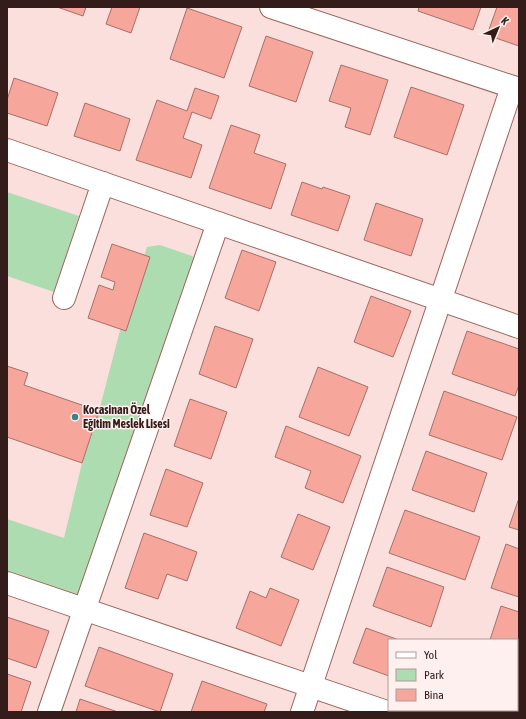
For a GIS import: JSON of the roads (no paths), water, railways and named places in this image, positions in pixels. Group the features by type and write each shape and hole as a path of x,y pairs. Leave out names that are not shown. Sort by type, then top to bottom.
{"street":[{"path":"271,7 516,88 441,300 302,712"},
{"path":"7,150 519,327"},
{"path":"64,298 103,184"},
{"path":"49,712 218,223"},
{"path":"7,583 386,712"}],"place":[{"name":"Kocasinan Özel Eğitim Meslek Lisesi","path":"75,417"}]}
